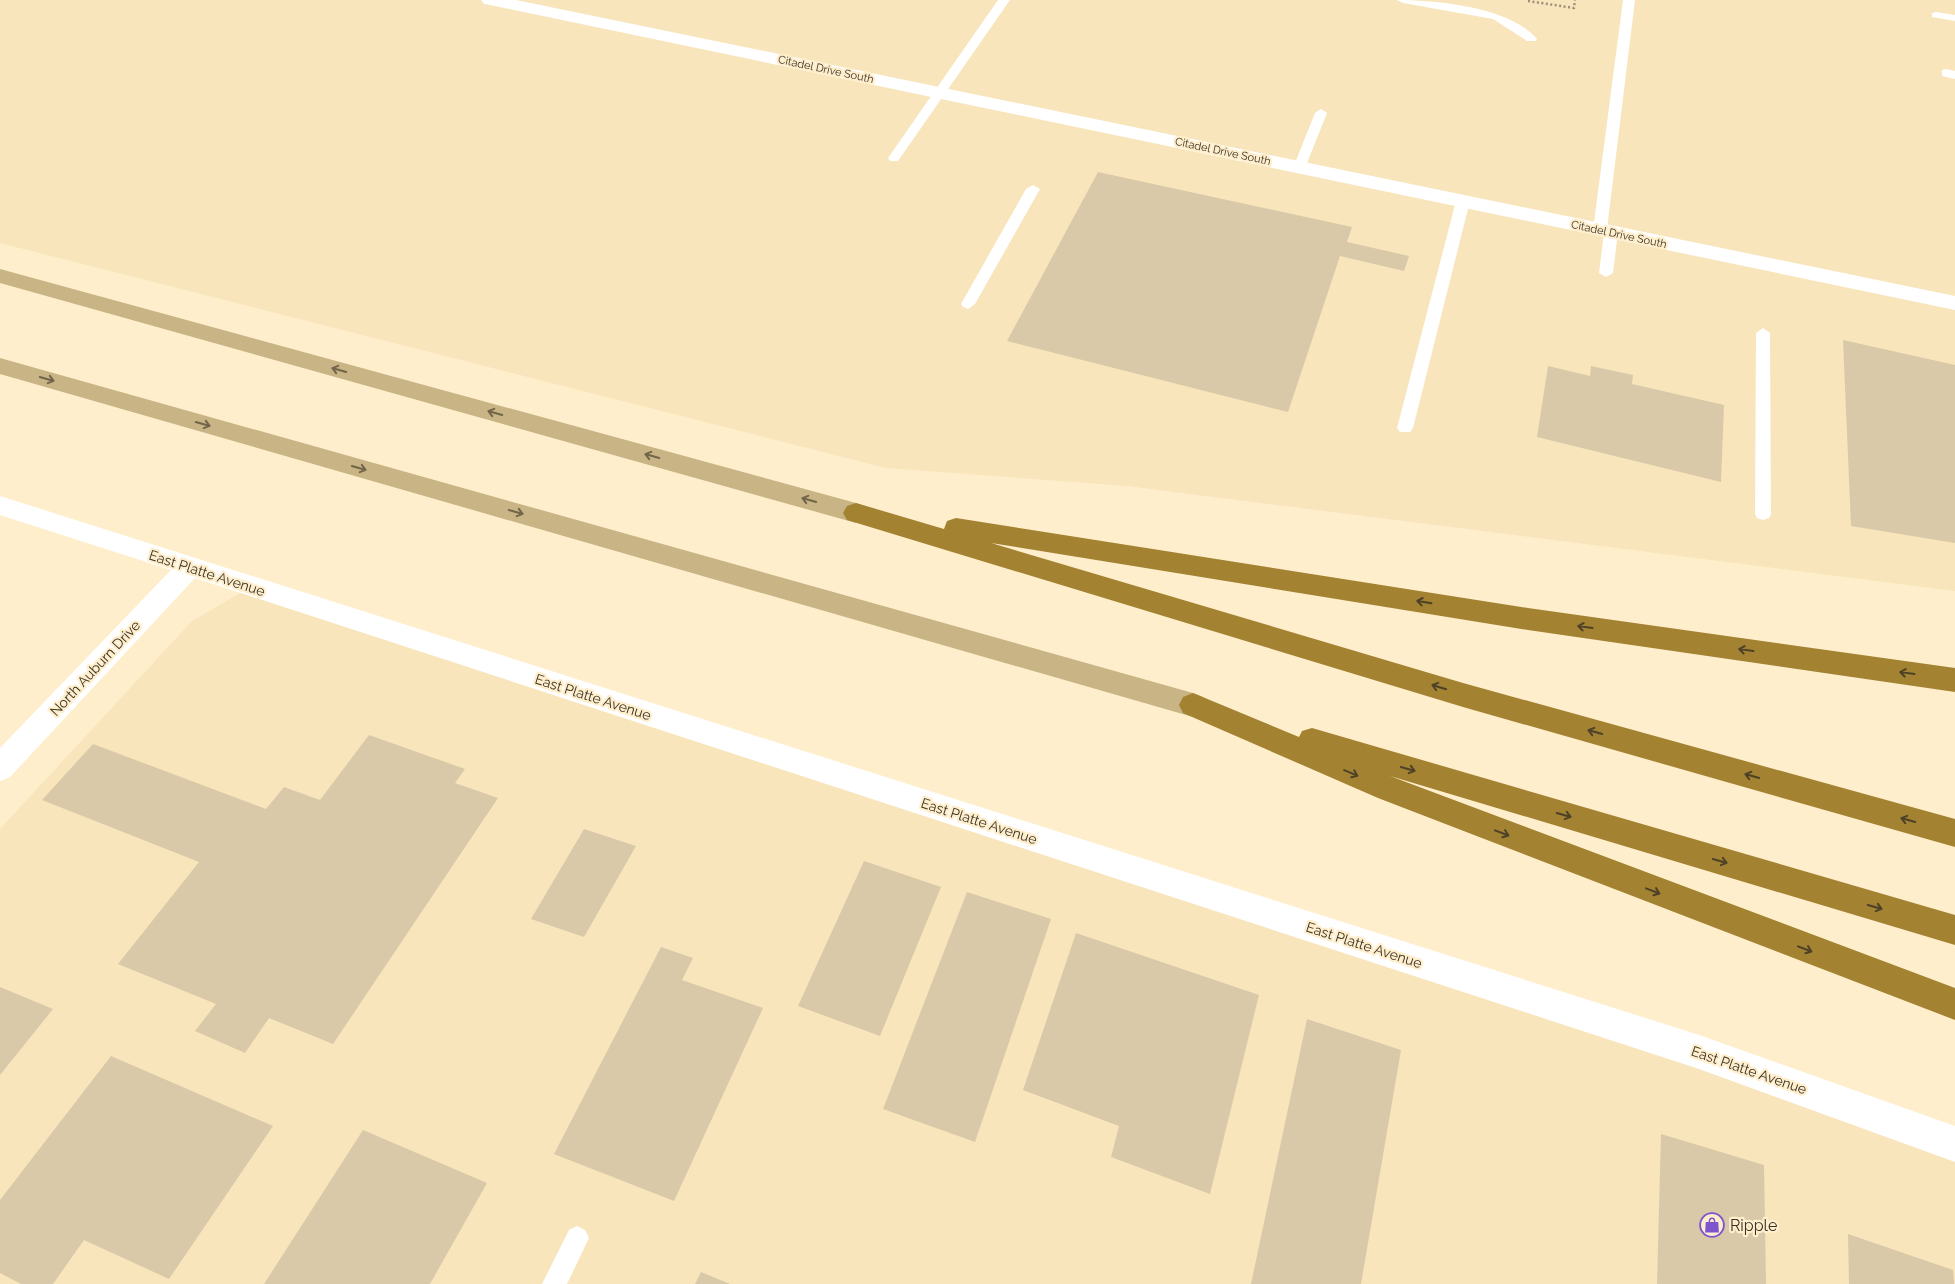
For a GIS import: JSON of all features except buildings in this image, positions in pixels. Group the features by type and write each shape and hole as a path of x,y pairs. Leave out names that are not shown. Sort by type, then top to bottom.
{"highway":[{"path":"856,513 1528,619 1955,680"},
{"path":"856,513 1463,695 1955,833"},
{"path":"1193,705 1955,930"},
{"path":"1193,705 1389,790 1955,1004"}],"main road":[{"path":"0,276 856,513"},
{"path":"0,366 1193,705"}],"street":[{"name":"Citadel Drive South","path":"490,0 1955,303"},
{"name":"East Platte Avenue","path":"0,505 190,568 1699,1052 1955,1144"},
{"name":"North Auburn Drive","path":"0,768 190,568"}],"lane":[{"path":"894,158 1004,0"},
{"path":"1403,0 1496,16 1531,39"},
{"path":"1606,273 1606,231 1629,0"},
{"path":"1936,15 1955,18"},
{"path":"1299,168 1321,113"},
{"path":"968,304 1034,189"},
{"path":"1405,428 1463,202"},
{"path":"1763,333 1763,514"},
{"path":"554,1284 578,1238"}],"path":[{"path":"1523,0 1574,8 1575,0"}],"shaded area":[{"path":"0,0 1955,0 1955,591 1127,486 886,468 0,243"},
{"path":"250,587 1955,1144 1955,1284 0,1284 0,829 191,622"}],"place":[{"name":"Ripple","path":"1712,1225"}]}
